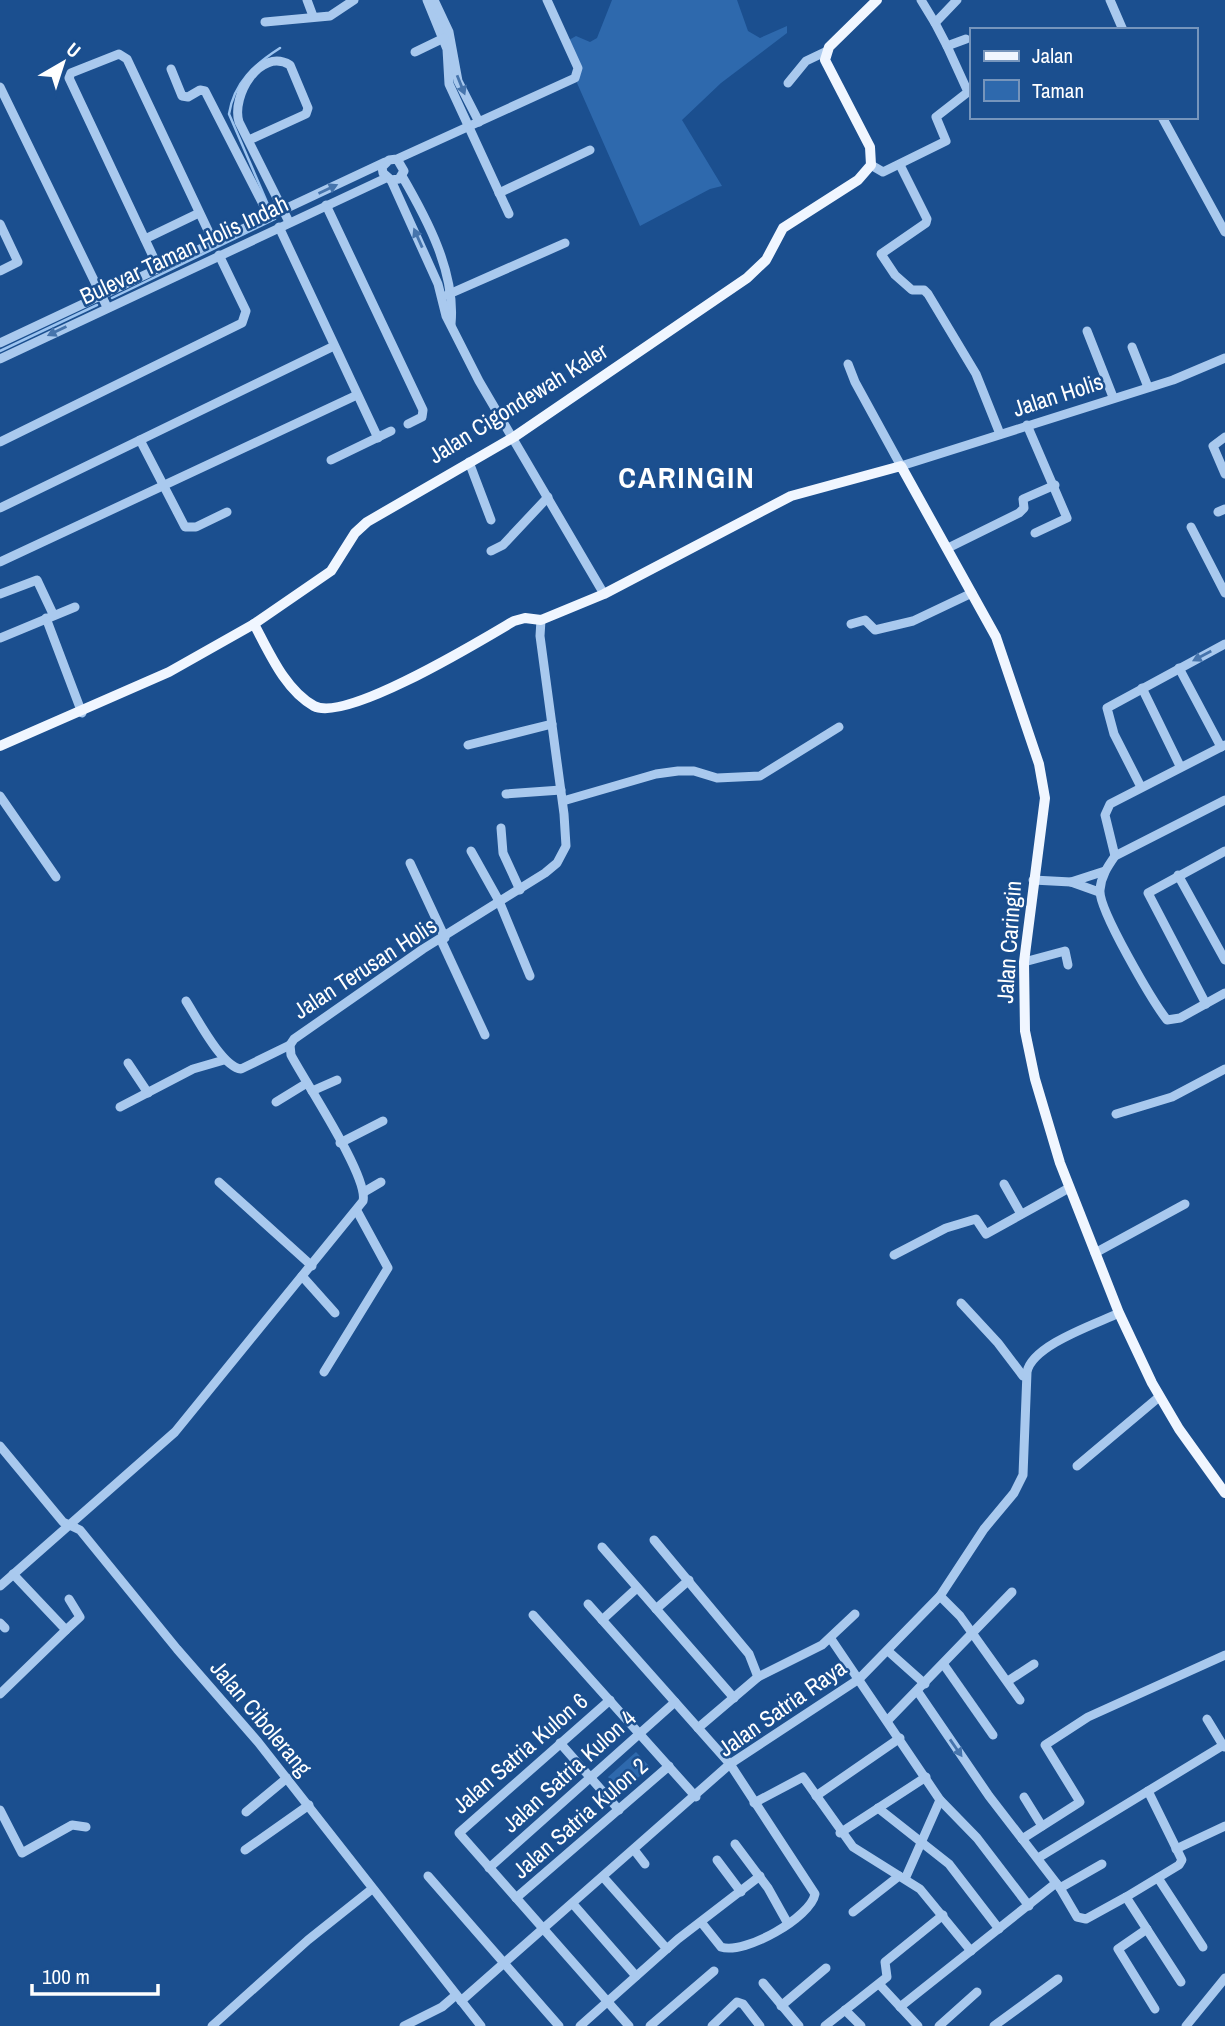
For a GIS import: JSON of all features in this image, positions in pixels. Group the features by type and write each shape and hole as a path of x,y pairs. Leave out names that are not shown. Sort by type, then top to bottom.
{"main road":[{"path":"871,165 870,147 828,69 827,51 877,0"},
{"name":"Jalan Cigondewah Kaler","path":"0,746 82,713 185,664 254,624 331,571 355,533 367,522 514,437 747,278 766,260 783,228 858,180 871,165"},
{"path":"254,624 294,688 312,705 332,710 439,665 514,621 525,618 541,620 604,594 791,496 901,466"},
{"name":"Jalan Caringin","path":"901,466 998,640 1039,764 1044,790 1024,962 1025,1031 1030,1061 1069,1188 1119,1313 1159,1397 1225,1493"}],"street":[{"path":"307,0 313,16"},
{"path":"265,22 340,12 354,0"},
{"path":"427,0 444,38 449,84 509,214"},
{"path":"434,0 449,32 458,81 479,122"},
{"path":"447,295 382,167 385,162 468,128 570,81 578,74 547,0"},
{"path":"871,165 883,172 946,141 935,122 936,117 967,95 947,46 921,0"},
{"path":"935,23 957,0"},
{"path":"1110,0 1122,28"},
{"path":"415,52 444,38"},
{"path":"947,46 966,39"},
{"path":"788,83 806,61 827,51"},
{"path":"158,267 69,78 71,73 119,54 127,59 214,242"},
{"path":"249,140 306,114 308,108 290,65 284,62 272,63 253,72 246,80 236,113 249,140 286,216"},
{"path":"171,69 182,96 188,97 200,90 205,91 268,216"},
{"path":"0,87 107,307"},
{"path":"1163,119 1210,211 1225,232"},
{"path":"499,193 590,150"},
{"path":"397,159 403,166 402,176 445,269 451,324 478,381 514,437 604,594"},
{"name":"Bulevar Taman Holis Indah","path":"0,359 279,227 286,216 385,162"},
{"path":"900,165 927,219 926,223 881,254 895,275 912,290 924,290 928,294 976,374 1000,434"},
{"path":"388,179 402,176"},
{"name":"Bulevar Taman Holis Indah","path":"0,343 268,216 286,216 326,205 388,179"},
{"path":"326,205 424,410 422,417 408,424"},
{"path":"145,239 199,213"},
{"path":"0,224 18,262 0,271"},
{"path":"279,227 378,438"},
{"path":"447,295 565,243"},
{"path":"0,442 242,323 246,311 219,255"},
{"path":"1087,331 1113,397"},
{"path":"0,508 334,346"},
{"path":"1132,347 1148,387"},
{"name":"Jalan Holis","path":"901,466 1198,371 1225,358"},
{"path":"848,365 901,466"},
{"path":"0,562 357,395"},
{"path":"1027,425 1067,518 1035,533"},
{"path":"331,460 391,431"},
{"path":"1225,437 1214,443 1213,447 1225,474"},
{"path":"140,440 185,527 197,527 228,513"},
{"path":"469,462 491,520"},
{"path":"948,548 1019,513 1024,508 1023,499 1055,485"},
{"path":"491,551 503,544 548,496"},
{"path":"1191,527 1225,593"},
{"path":"0,594 37,580 82,713"},
{"path":"851,624 865,620 875,630 903,625 972,593"},
{"path":"0,638 75,607"},
{"name":"Jalan Terusan Holis","path":"364,1192 341,1143 291,1055 290,1045 301,1031 499,901 520,890 545,873 562,856 566,837 563,801 540,636 541,620"},
{"path":"1142,787 1105,711 1108,706 1225,644"},
{"path":"1115,856 1106,810 1110,804 1223,746 1179,668"},
{"path":"1142,688 1180,766"},
{"path":"468,745 552,724"},
{"path":"563,801 667,773 694,771 725,779 760,776 839,727"},
{"path":"506,793 561,790"},
{"path":"0,796 56,877"},
{"path":"1225,800 1115,856 1105,871 1100,892 1109,918 1167,1020 1172,1021 1225,993"},
{"path":"500,828 503,853 520,890"},
{"path":"471,851 499,901 530,976"},
{"path":"1206,1004 1148,894 1151,889 1225,851"},
{"path":"410,863 485,1035"},
{"path":"1071,882 1105,871"},
{"path":"1178,876 1225,960"},
{"path":"1034,880 1071,882 1100,892"},
{"path":"1024,962 1065,951 1068,965"},
{"path":"186,1001 224,1060 241,1069 290,1045"},
{"path":"120,1107 193,1069 224,1060"},
{"path":"128,1063 148,1093"},
{"path":"1116,1114 1172,1097 1225,1069"},
{"path":"276,1102 310,1087 337,1080"},
{"path":"341,1143 383,1121"},
{"path":"219,1182 312,1266"},
{"path":"0,1586 175,1432 357,1211 364,1199 364,1192 381,1182"},
{"path":"1004,1184 1021,1214"},
{"path":"894,1255 950,1227 977,1219 986,1234 1069,1188"},
{"path":"1095,1253 1185,1204"},
{"path":"324,1372 388,1268 357,1211"},
{"path":"302,1276 335,1313"},
{"path":"961,1303 998,1343 1023,1376"},
{"name":"Jalan Satria Raya","path":"404,2026 458,1998 505,1964 730,1764 795,1724 859,1679 888,1651 940,1596 1024,1475 1028,1366 1050,1346 1119,1313"},
{"path":"1077,1466 1130,1418 1159,1397"},
{"name":"Jalan Cibolerang","path":"0,1446 63,1522 80,1530 287,1778 481,2026"},
{"path":"654,1540 749,1654 758,1677"},
{"path":"602,1547 734,1698"},
{"path":"13,1574 66,1630"},
{"path":"656,1609 689,1580"},
{"path":"602,1620 637,1588"},
{"path":"888,1720 1012,1592"},
{"path":"940,1596 973,1633 1020,1700"},
{"path":"0,1694 80,1617 69,1599"},
{"path":"588,1604 730,1764 815,1894 812,1902 762,1941 725,1949 701,1922"},
{"path":"698,1728 758,1677 831,1639 855,1614"},
{"path":"533,1615 696,1797"},
{"path":"831,1639 940,1800 977,1838 1029,1906"},
{"path":"888,1651 921,1688 1023,1839 1082,1920 1181,1864 1148,1791"},
{"path":"1023,1839 1080,1801 1045,1745 1088,1717 1225,1655"},
{"path":"1008,1681 1034,1664"},
{"path":"944,1665 993,1735"},
{"name":"Jalan Satria Kulon 6","path":"489,1868 462,1837 461,1830 610,1700"},
{"name":"Jalan Satria Kulon 4","path":"489,1868 675,1702"},
{"path":"1038,1858 1223,1747 1207,1720"},
{"path":"816,1796 900,1738"},
{"path":"560,1743 620,1810"},
{"name":"Jalan Satria Kulon 2","path":"516,1898 669,1766"},
{"path":"754,1802 801,1776 840,1833 867,1858 920,1889 971,1951"},
{"path":"840,1833 926,1777"},
{"path":"246,1812 287,1778"},
{"path":"1024,1797 1042,1826"},
{"path":"853,1912 902,1877 940,1800"},
{"path":"245,1850 309,1805"},
{"path":"877,1808 958,1874 999,1929"},
{"path":"0,1810 21,1853 72,1825 86,1826"},
{"path":"1176,1849 1225,1826"},
{"path":"734,1844 760,1876 788,1922"},
{"path":"635,1851 645,1864"},
{"path":"717,1860 741,1892"},
{"path":"901,2007 1029,1906 1058,1886 1102,1864"},
{"path":"489,1868 629,2026"},
{"path":"428,1876 559,2026"},
{"path":"580,2026 667,1949 760,1876"},
{"path":"604,1878 667,1949"},
{"path":"1158,1878 1203,1947"},
{"path":"212,2026 308,1940 372,1889"},
{"path":"1126,1897 1181,1982"},
{"path":"573,1904 636,1976"},
{"path":"825,2026 879,1984 888,1975 884,1963 943,1915"},
{"path":"1147,1929 1118,1949 1155,2009"},
{"path":"782,2006 826,1968"},
{"path":"650,2026 714,1970"},
{"path":"1186,2026 1225,1978"},
{"path":"994,2026 1058,1979"},
{"path":"763,1983 799,2026"},
{"path":"879,1984 918,2026"},
{"path":"939,2026 977,1992"},
{"path":"712,2026 737,2002 743,2004 761,2026"},
{"path":"845,2010 861,2026"}],"green space":[{"path":"612,0 737,0 748,31 760,38 787,26 787,33 721,83 682,120 722,186 710,189 640,226 577,83 580,66 569,40 576,36 590,42 597,38"},
{"path":"636,1752 650,1767 622,1792 608,1777"}],"waterway":[{"path":"269,207 229,114 236,92 247,75 280,48"},
{"path":"112,298 275,219"},
{"path":"0,351 97,305"}],"district":[{"name":"CARINGIN","path":"687,478"}]}
